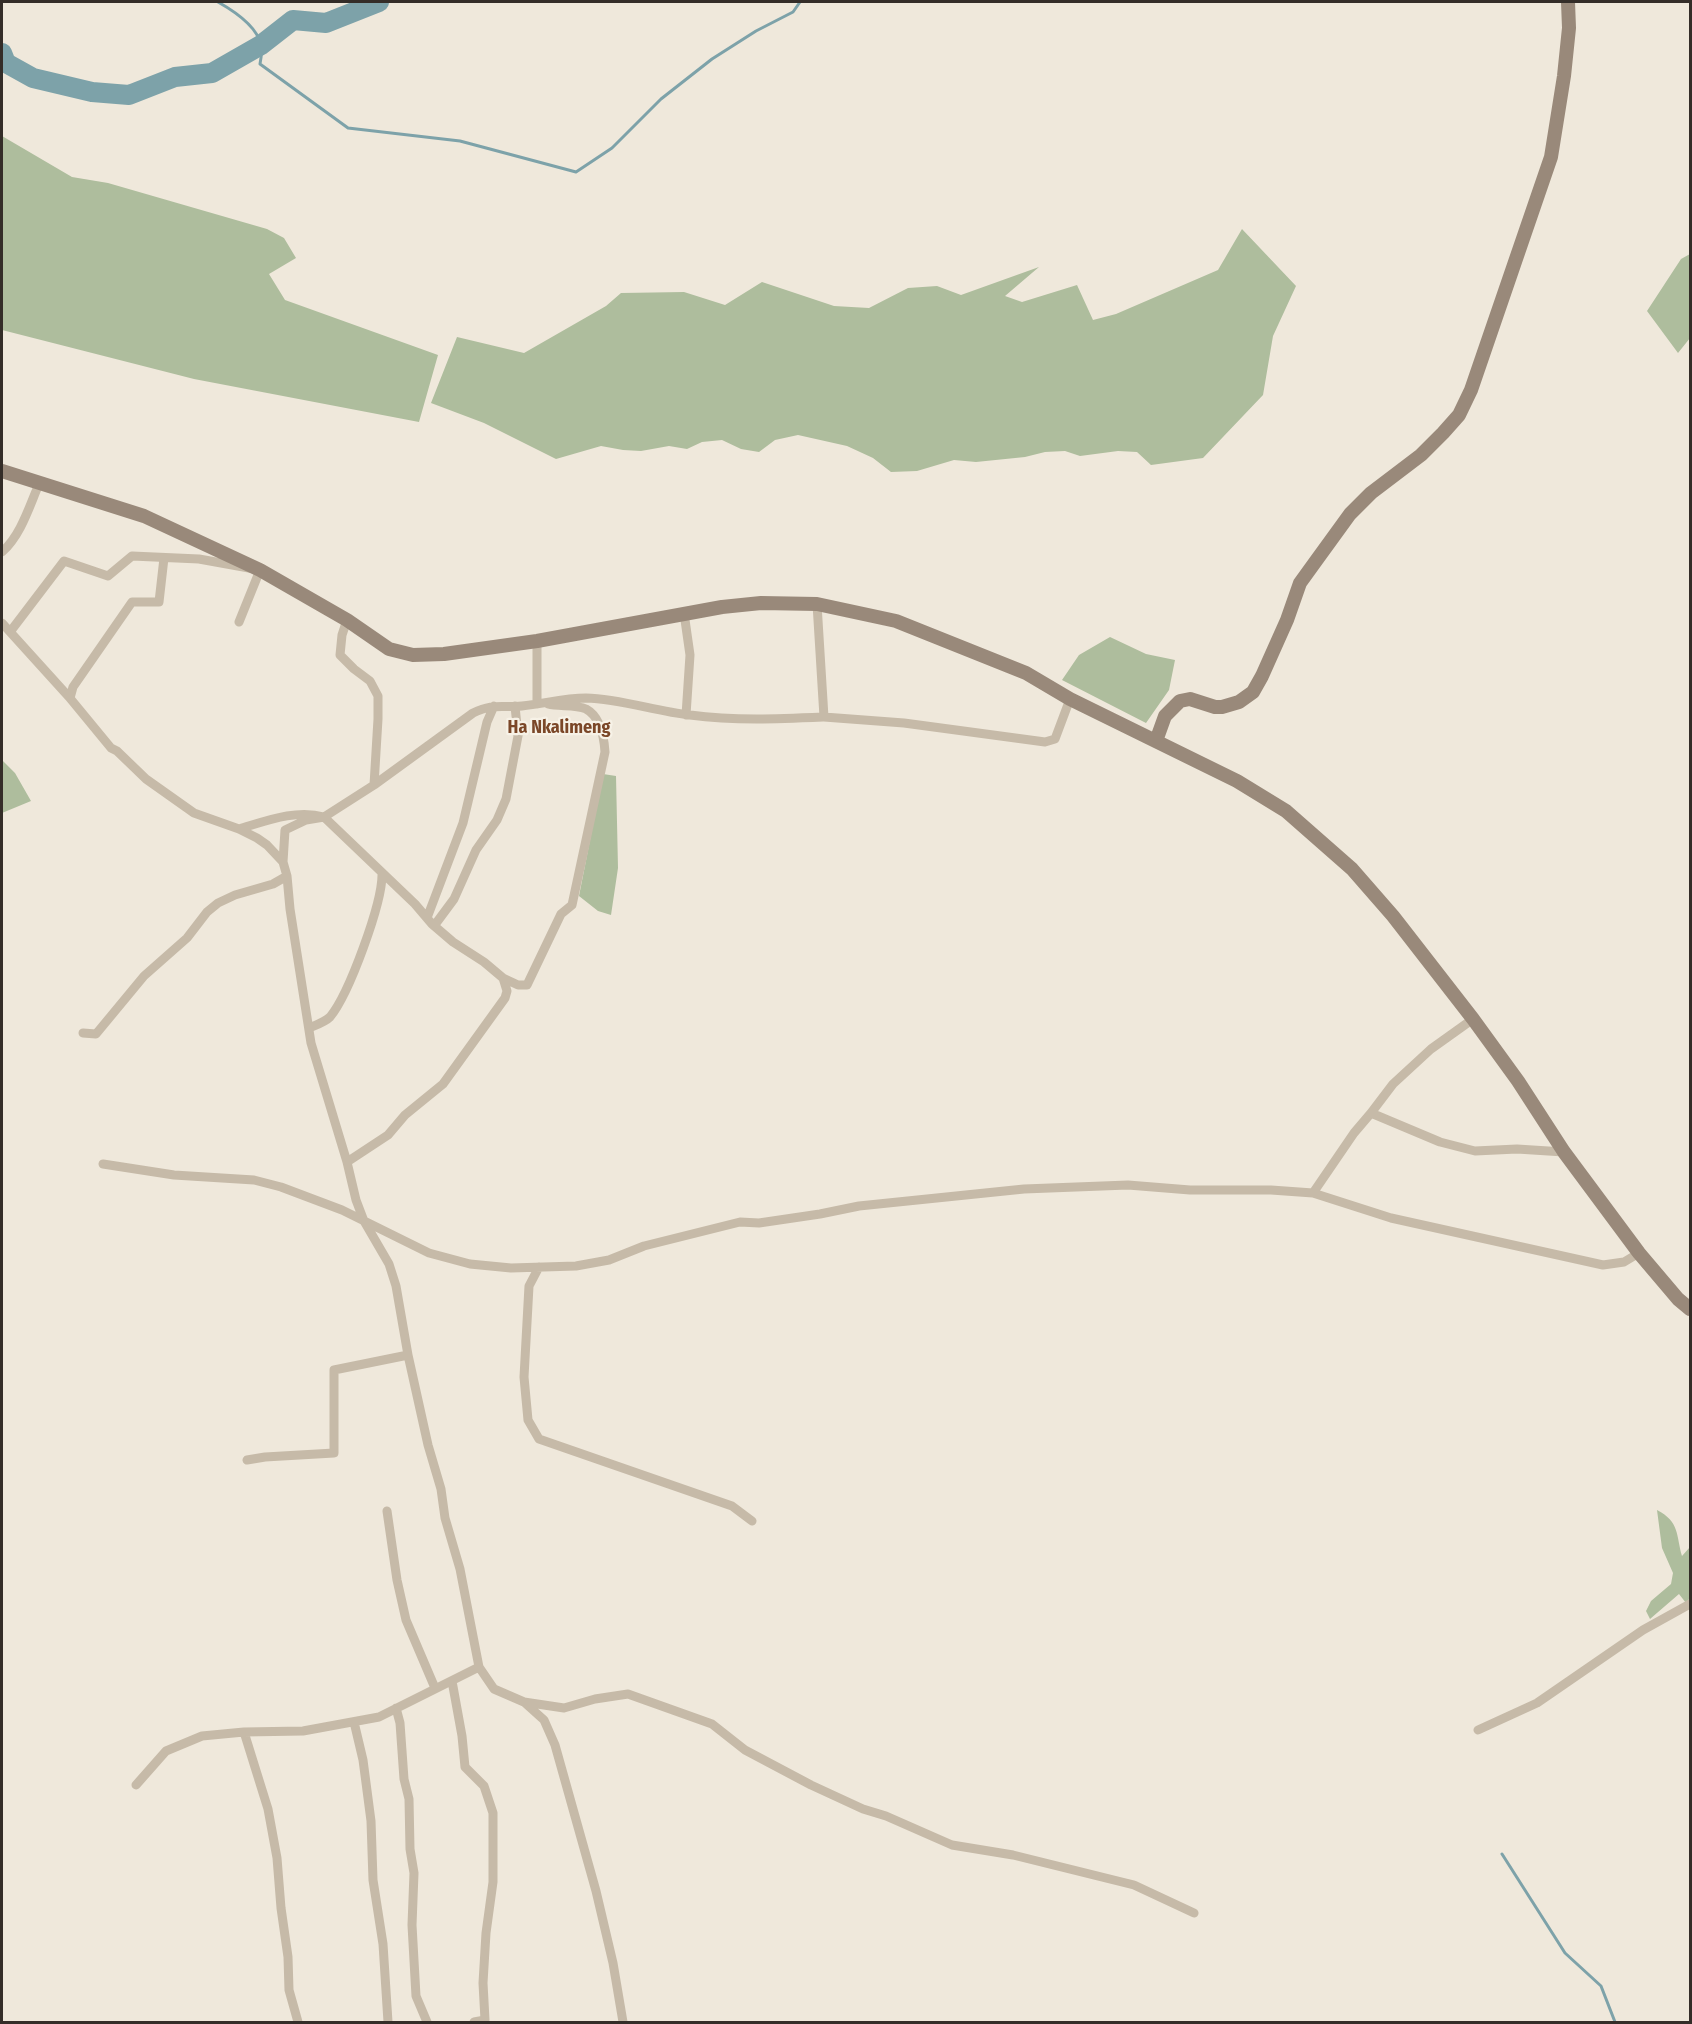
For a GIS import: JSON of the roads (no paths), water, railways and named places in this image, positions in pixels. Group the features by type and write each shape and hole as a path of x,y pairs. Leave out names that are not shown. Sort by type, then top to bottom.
{"main road":[{"path":"1156,741 1165,716 1180,701 1190,699 1222,707 1239,702 1253,692 1287,620 1300,583 1350,514 1371,493 1420,455 1459,415 1482,360 1551,158 1564,76 1569,28 1568,2"},
{"path":"2,471 144,516 260,570 347,620 389,649 413,655 444,654 537,641 684,613 760,603 817,604 896,621 1026,673 1070,699 1237,781 1286,811 1352,869 1393,916 1473,1019 1518,1081 1564,1152 1639,1253 1678,1299 1690,1309"}],"street":[{"path":"2,552 8,547 19,529 39,484"},
{"path":"10,632 64,561 108,576 132,556 199,559 260,570 239,622"},
{"path":"70,698 73,687 132,602 159,602 164,558"},
{"path":"817,604 824,717"},
{"path":"684,613 690,655 686,715"},
{"path":"347,620 342,635 340,655 370,681 378,696 374,785"},
{"path":"2,623 70,698 111,748 146,779 194,813 239,829 267,845 283,862"},
{"path":"537,641 540,704"},
{"path":"1070,699 1055,739 1045,742 904,723 824,717 738,719 686,715 586,698 540,704 488,706 473,713 374,785 324,817 306,820 285,830 283,862 312,1043 356,1200 364,1221 389,1264 396,1286 408,1355 428,1445 441,1489 445,1518 460,1569 479,1667 494,1689 524,1702 564,1707 628,1694 712,1724 745,1750 811,1785 952,1845 1012,1855 1134,1885 1194,1913"},
{"path":"239,829 280,817 313,814 324,817 453,942 484,962 503,978 518,985 527,985 561,914 572,905 605,752 603,734 597,720 586,710 540,704"},
{"path":"427,918 463,823 487,722 494,706"},
{"path":"434,926 454,899 476,850 497,820 506,799 518,736 515,706"},
{"path":"309,1028 328,1019 352,977 378,900 382,873"},
{"path":"83,1033 96,1034 144,976 160,960 183,943 200,920 218,903 235,895 273,884 287,876"},
{"path":"347,1162 388,1135 405,1115 443,1084 505,998 507,991 503,978"},
{"path":"1313,1193 1336,1157 1393,1084 1431,1049 1473,1019"},
{"path":"1371,1113 1440,1142 1475,1151 1517,1149 1564,1152"},
{"path":"103,1164 174,1175 254,1180 342,1210 429,1253 470,1264 512,1268 576,1266 609,1260 644,1246 740,1222 759,1223 900,1200 1024,1189 1128,1185 1190,1190 1271,1190 1313,1193 1391,1218 1603,1264 1624,1262 1639,1253"},
{"path":"539,1267 529,1286 524,1377 528,1420 539,1439 732,1506 752,1521"},
{"path":"247,1460 334,1453 334,1370 408,1355"},
{"path":"387,1511 397,1580 406,1620 435,1688"},
{"path":"1478,1730 1537,1703 1643,1630 1690,1604"},
{"path":"136,1785 166,1751 202,1736 244,1732 303,1731 379,1717 479,1667"},
{"path":"452,1681 465,1767 484,1786 493,1813 493,1882 486,1933 483,1983 485,2020"},
{"path":"524,1702 544,1720 555,1746 596,1891 613,1963 623,2022"},
{"path":"396,1708 400,1722 408,1798 410,1850 414,1873 412,1925 416,1996 427,2022"},
{"path":"354,1722 363,1760 371,1821 373,1880 383,1944 388,2022"},
{"path":"244,1732 268,1809 277,1858 288,1957 289,1990 298,2022"},
{"path":"474,2022 485,2020 495,2022"}],"waterway":[{"path":"218,2 238,15 255,32 261,45 260,64 348,128 460,141 576,172 612,148 661,99 712,59 756,31 793,12 800,2"},
{"path":"2,53 6,63 33,78 92,92 129,95 175,77 212,73 261,45 293,20 326,23 379,2"},
{"path":"1502,1854 1565,1953 1601,1986 1615,2022"}],"district":[{"name":"Ha Nkalimeng","path":"559,728"}]}
